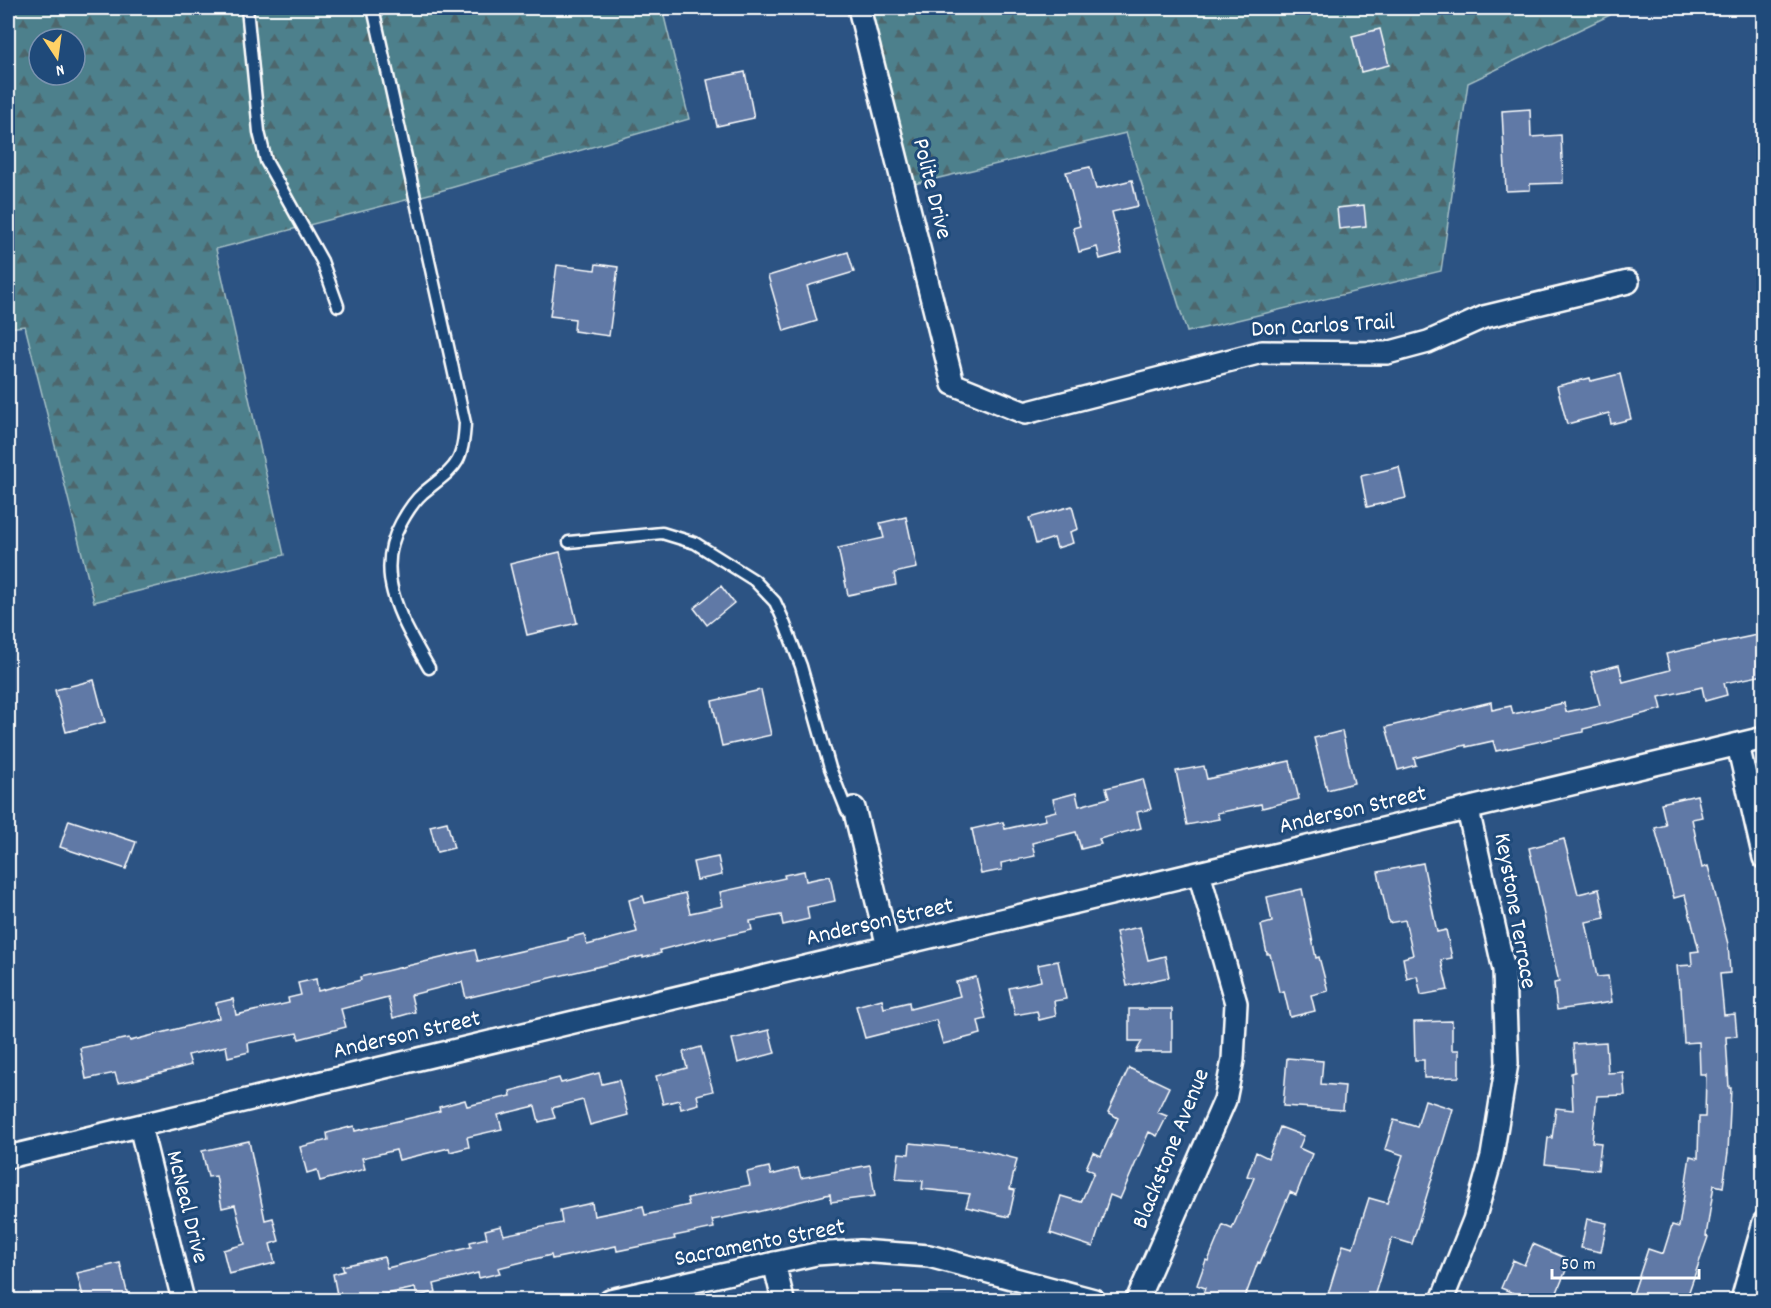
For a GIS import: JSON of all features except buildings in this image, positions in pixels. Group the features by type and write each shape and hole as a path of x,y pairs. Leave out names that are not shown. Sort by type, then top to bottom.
{"street":[{"name":"Polite Drive","path":"859,8 953,384"},
{"name":"Don Carlos Trail","path":"953,384 1025,413 1262,352 1387,353 1428,342 1484,317 1628,282"},
{"name":"Anderson Street","path":"8,1157 1764,738"},
{"path":"1738,744 1764,858"},
{"name":"Keystone Terrace","path":"1442,1300 1474,1220 1492,1156 1507,1063 1504,970 1468,810"},
{"path":"855,812 888,947"},
{"name":"Blackstone Avenue","path":"1137,1300 1224,1100 1233,1060 1236,1003 1199,873"},
{"name":"McNeal Drive","path":"140,1126 183,1300"},
{"path":"1742,1300 1764,1222"},
{"name":"Sacramento Street","path":"610,1300 816,1254 860,1251 929,1256 1094,1300"},
{"path":"774,1263 783,1300"}],"lane":[{"path":"247,8 259,132 266,161 322,261 338,306"},
{"path":"373,8 465,423 464,446 455,466 422,494 408,510 398,530 388,564 392,591 398,610 429,668"},
{"path":"569,542 662,533 695,543 754,580 775,602 782,617 801,666 830,768 847,811 855,812"}],"green space":[{"path":"8,8 662,8 689,119 433,193 216,249 284,555 94,602 25,326 8,328"},
{"path":"869,8 1609,8 1610,15 1468,83 1441,271 1187,332 1126,133 914,184"}]}
